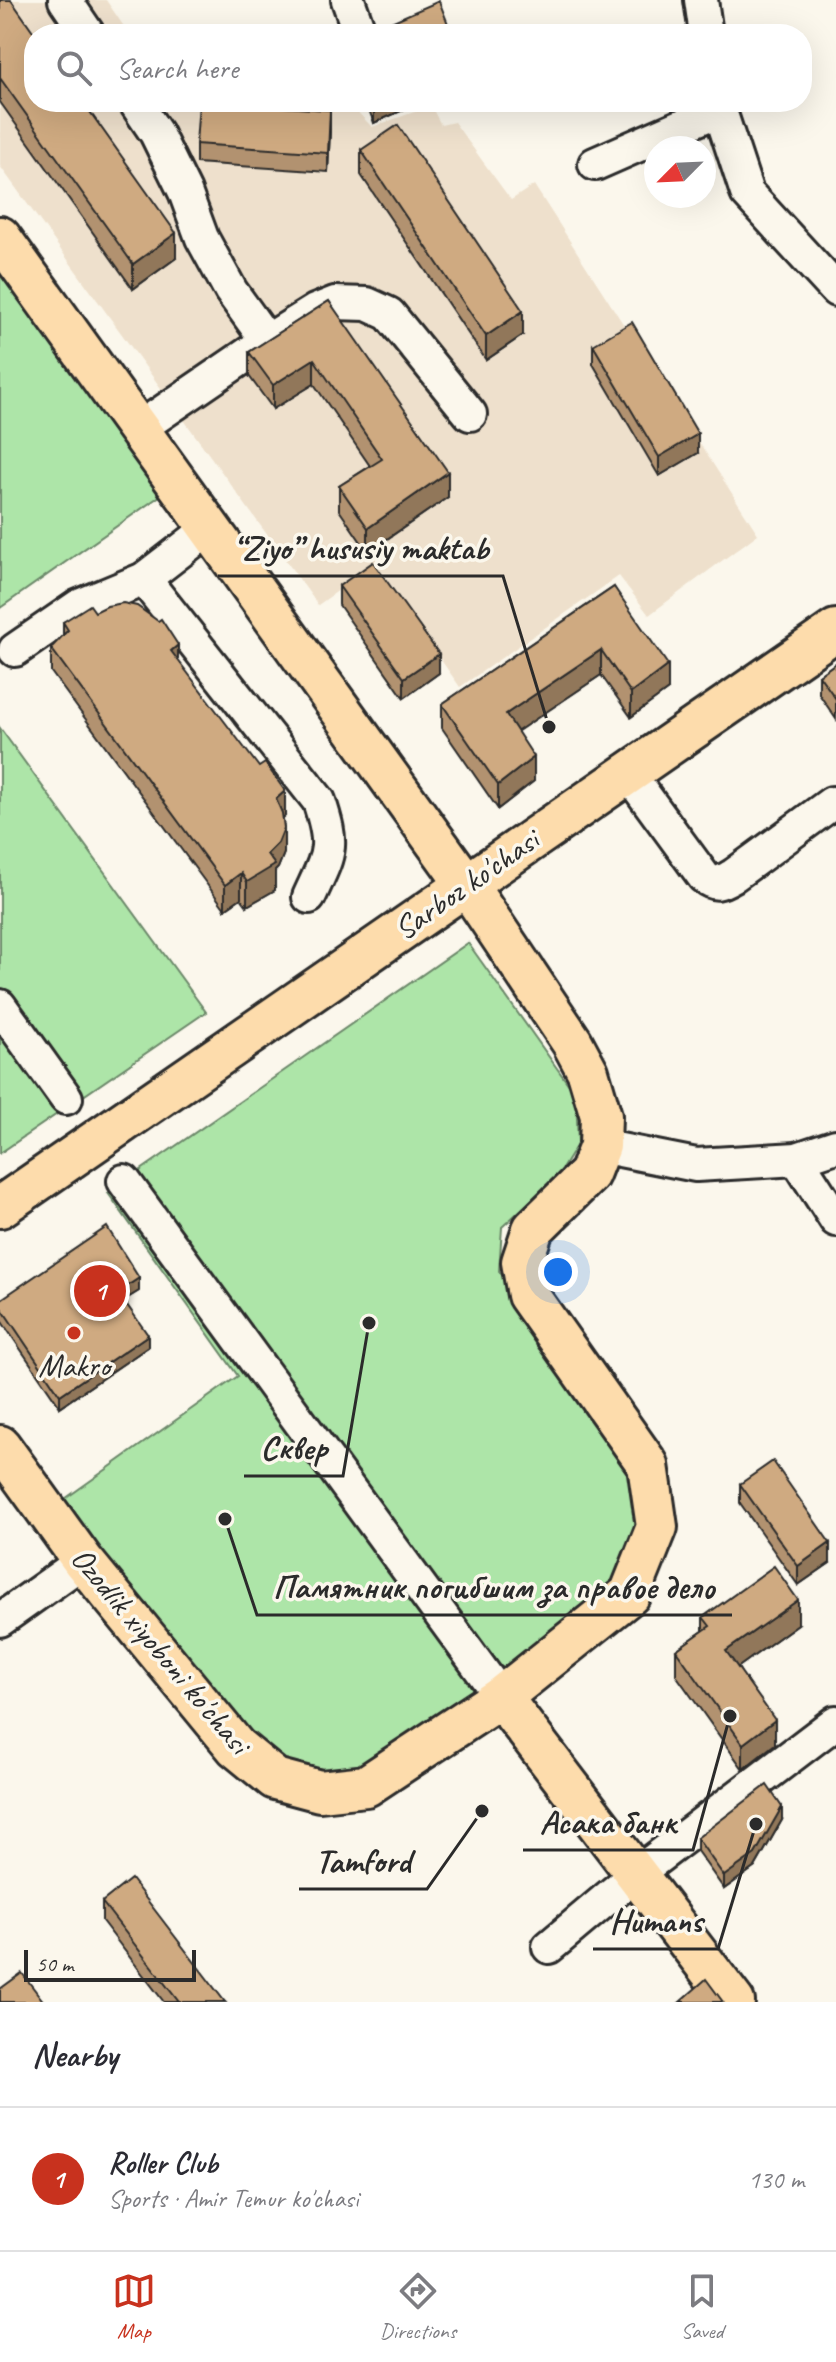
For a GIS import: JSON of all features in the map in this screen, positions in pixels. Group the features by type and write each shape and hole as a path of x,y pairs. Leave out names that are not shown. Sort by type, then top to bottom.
{"main road":[{"name":"Ozodlik xiyoboni ko'chasi","path":"0,237 466,884 572,1042 588,1072 601,1116 600,1146 589,1174 533,1229 522,1262 528,1295 648,1465 657,1527 630,1594 501,1697 366,1786 320,1791 275,1779 236,1747 83,1561 0,1446"},
{"name":"Sarboz ko'chasi","path":"0,1207 836,630"},
{"path":"501,1697 734,2002"}],"street":[{"path":"65,0 81,24"},
{"path":"348,0 356,24"},
{"path":"701,0 705,24"},
{"path":"142,112 156,133 185,192 202,238 231,291 267,341"},
{"path":"595,164 704,112"},
{"path":"719,112 747,193 836,290"},
{"path":"138,429 267,341 315,311 335,303 367,304 389,314 470,414"},
{"path":"15,650 79,606 144,579 210,528"},
{"path":"144,579 319,801 329,831 329,855 309,897"},
{"path":"628,773 710,883 718,884 734,875 832,803"},
{"path":"6,1026 66,1098"},
{"path":"600,1146 696,1165 797,1159 836,1146"},
{"path":"797,1159 836,1220"},
{"path":"124,1181 501,1697"},
{"path":"0,1620 83,1561"},
{"path":"549,1947 636,1874 836,1722"}],"shaded area":[{"path":"0,0 106,0 122,24 24,24 24,112 231,112 241,127 295,112 358,112 372,127 414,112 434,112 441,125 454,122 511,200 534,185 758,534 649,615 619,576 460,687 374,565 318,605 0,166"}],"green space":[{"path":"0,269 164,493 0,608"},
{"path":"0,728 206,1012 0,1153"},
{"path":"468,943 576,1095 578,1143 557,1177 502,1227 499,1271 637,1460 639,1554 593,1627 366,1777 305,1782 236,1738 62,1501 238,1376 108,1193"}],"building":[{"path":"0,0 11,0 28,24 24,24 24,112 0,78"},
{"path":"439,1 448,24 386,24"},
{"path":"24,112 90,112 176,233 133,264"},
{"path":"198,112 330,112 328,153 196,144"},
{"path":"398,125 523,311 486,336 361,150"},
{"path":"329,301 448,472 368,528 339,486 382,459 314,359 273,385 249,352"},
{"path":"632,322 698,434 659,457 593,345"},
{"path":"373,562 439,654 404,678 339,586"},
{"path":"614,587 668,665 631,693 601,650 506,714 534,757 498,785 442,704"},
{"path":"123,603 137,606 158,621 161,619 178,645 171,651 259,767 265,763 285,791 276,799 284,828 278,843 267,854 275,865 247,882 241,873 225,885 51,648 68,630 63,622 90,605 95,612"},
{"path":"836,663 836,699 819,675"},
{"name":"Makro","path":"107,1227 139,1278 118,1292 148,1335 60,1395 0,1306 0,1300"},
{"path":"773,1461 830,1543 798,1566 740,1484"},
{"path":"774,1566 798,1600 726,1651 775,1720 743,1744 676,1650 710,1626 703,1617"},
{"path":"767,1785 782,1807 755,1854 724,1876 697,1838"},
{"path":"131,1879 225,2002 179,2002 102,1902"},
{"path":"22,1973 44,2002 0,2002 0,1989"},
{"path":"706,1979 723,2002 680,2002"}],"place":[{"name":"“Ziyo” hususiy maktab","path":"549,727"},
{"name":"Roller Club","path":"100,1291"},
{"name":"Сквер","path":"369,1323"},
{"name":"Makro","path":"74,1333"},
{"name":"Памятник погибшим за правое дело","path":"225,1519"},
{"name":"Асака банк","path":"730,1716"},
{"name":"Tamford","path":"482,1811"},
{"name":"Humans","path":"756,1824"}]}
